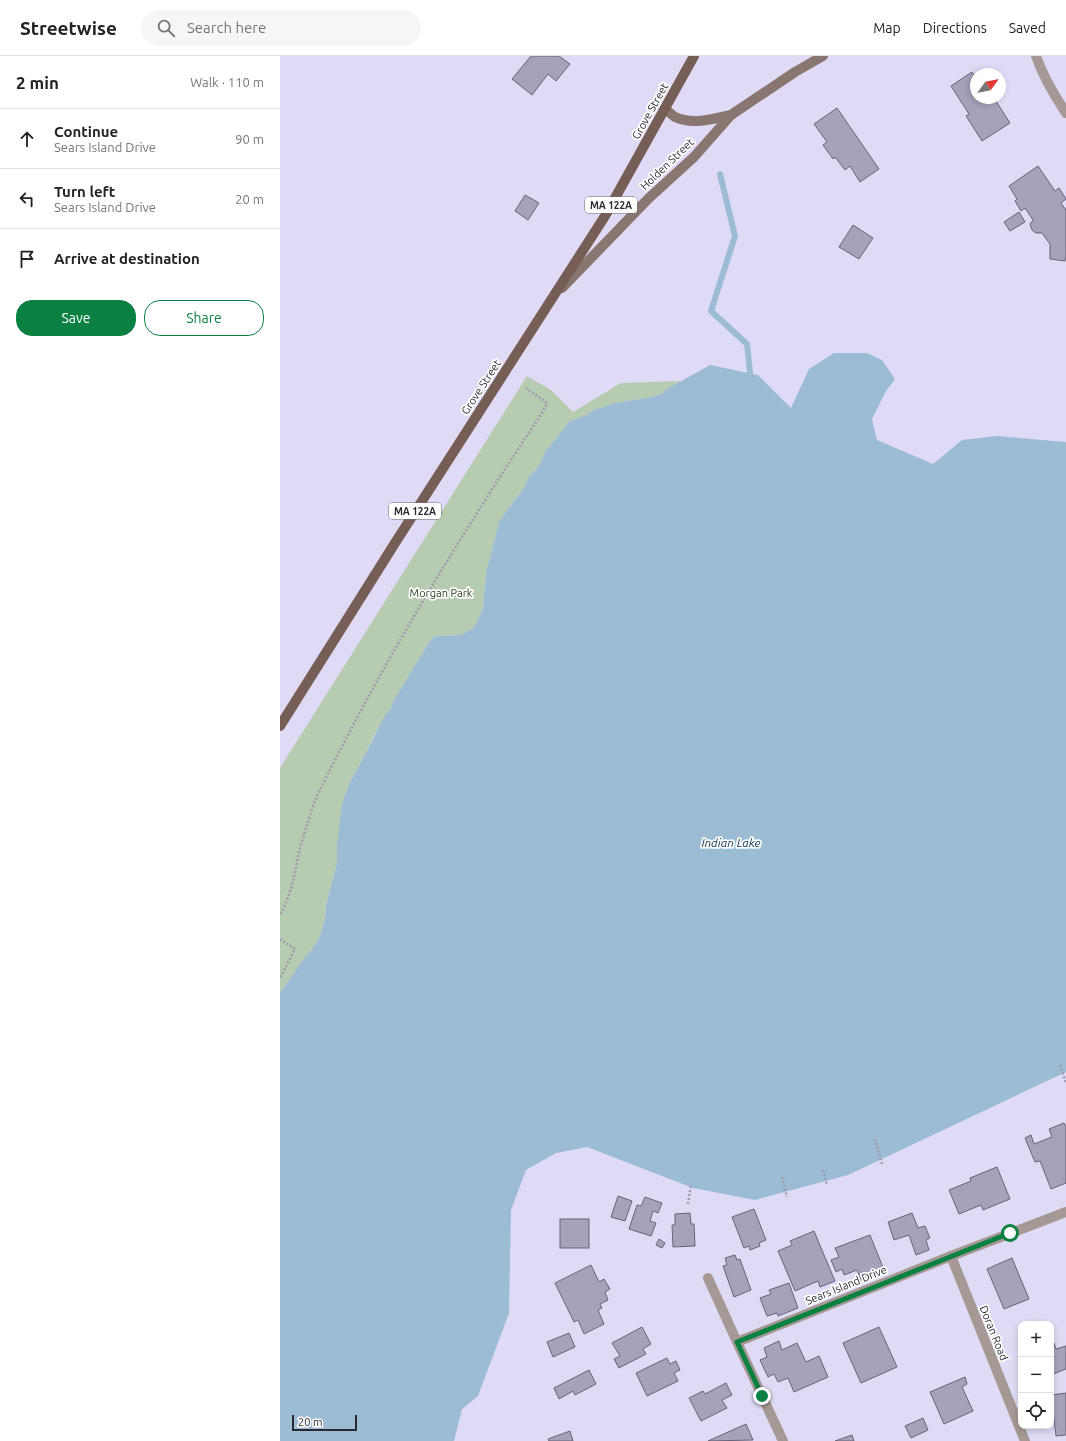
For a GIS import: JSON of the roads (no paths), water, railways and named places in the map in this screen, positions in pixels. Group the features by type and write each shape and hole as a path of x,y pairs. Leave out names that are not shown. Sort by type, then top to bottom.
{"main road":[{"name":"Grove Street","path":"280,726 399,537 605,216 694,56"},
{"name":"Holden Street","path":"553,298 630,217 694,157 731,115 795,72 823,56"},
{"name":"Holden Street","path":"665,109 676,117 693,121 715,119 731,115"}],"street":[{"path":"1036,56 1057,99 1066,113"},
{"name":"Sears Island Drive","path":"737,1342 951,1256 1066,1212"},
{"name":"Doran Road","path":"951,1256 1025,1441"},
{"path":"708,1278 784,1441"}],"water":[{"name":"Indian Lake","path":"834,353 867,353 882,360 895,379 886,391 872,419 877,440 933,464 962,440 997,436 1066,442 1066,1072 848,1175 755,1200 693,1188 587,1147 556,1153 526,1170 511,1210 509,1313 478,1396 462,1409 454,1441 280,1441 280,992 320,936 337,863 337,844 342,804 350,782 384,717 391,708 393,702 432,638 437,636 461,635 473,628 476,624 483,609 486,573 500,520 524,488 529,477 539,466 545,452 570,421 585,416 592,411 616,403 662,394 665,390 710,365 758,375 791,408 809,369"}],"waterway":[{"path":"720,174 735,236 711,311 747,344 751,381"}],"park label":[{"name":"Morgan Park","path":"441,593"}]}
